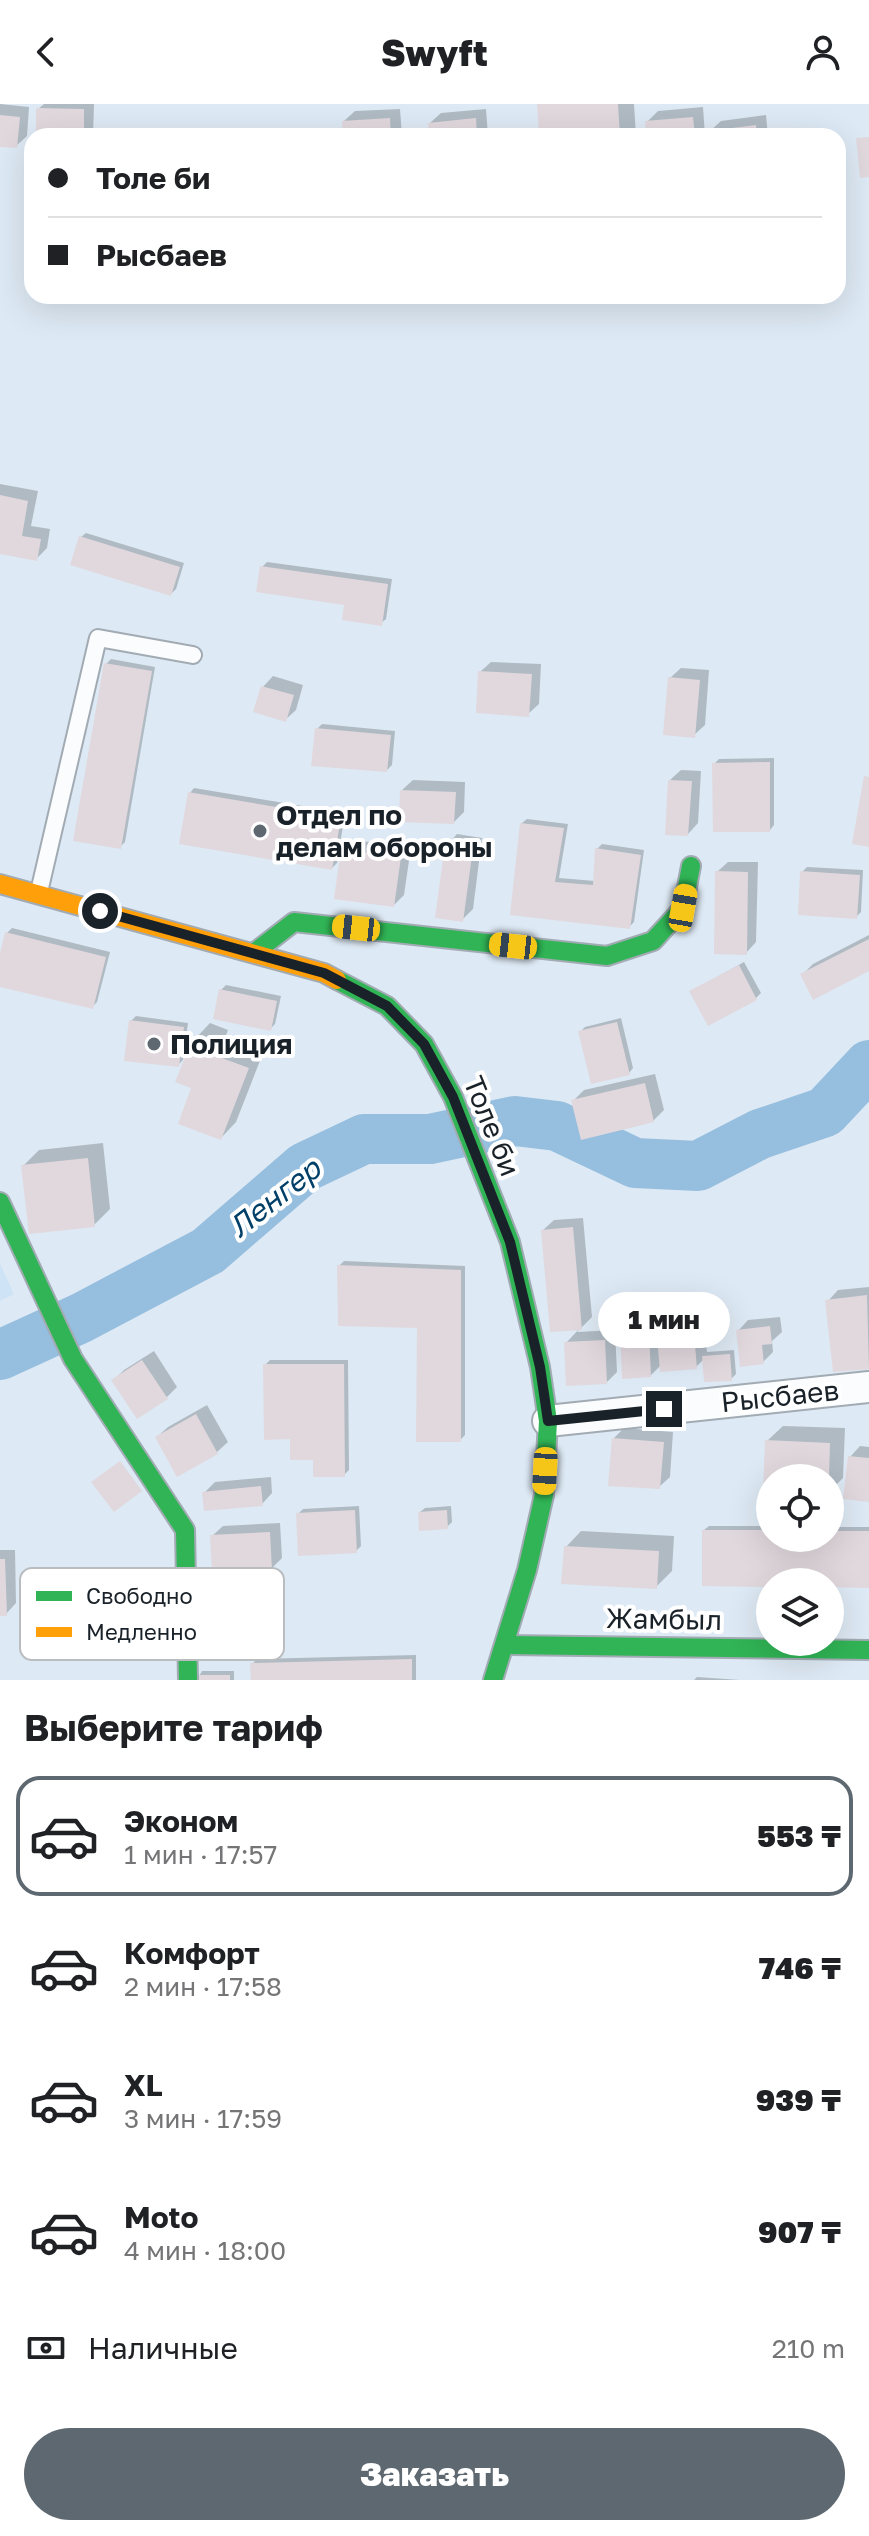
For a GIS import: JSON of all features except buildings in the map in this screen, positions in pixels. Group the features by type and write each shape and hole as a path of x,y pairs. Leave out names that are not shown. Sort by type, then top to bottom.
{"street":[{"path":"254,953 294,922 607,956 653,941 683,908 691,866"},
{"name":"Толе би","path":"0,884 324,973 387,1006 424,1044 453,1097 510,1242 540,1367 548,1421 544,1495 527,1570 493,1680"},
{"path":"0,1202 73,1359 185,1530 186,1568"},
{"name":"Рысбаев","path":"548,1421 869,1387"},
{"name":"Жамбыл","path":"506,1645 869,1650"},
{"path":"188,1660 188,1680"}],"lane":[{"path":"39,894 98,638 193,655"}],"shaded area":[{"path":"0,1264 14,1294 0,1301"}],"waterway":[{"name":"Ленгер","path":"0,1355 81,1318 208,1251 305,1167 364,1139 430,1139 515,1121 557,1126 635,1163 698,1166 760,1134 825,1112 869,1065"}],"traffic: fast":[{"path":"254,953 294,922 607,956 653,941 683,908 691,866"},
{"path":"337,980 387,1006 424,1044 453,1097 510,1242 540,1367 548,1421 544,1495 527,1570 493,1680"},
{"path":"0,1202 73,1359 185,1530 186,1568"},
{"path":"506,1645 869,1650"},
{"path":"188,1660 188,1680"}],"traffic: slow":[{"path":"0,884 324,973 337,980"}],"place":[{"name":"Отдел по делам обороны","path":"260,831"},
{"name":"Полиция","path":"154,1044"}],"route":[{"path":"100,911 324,973 387,1006 424,1044 453,1097 510,1242 540,1367 548,1421 664,1409"}]}
